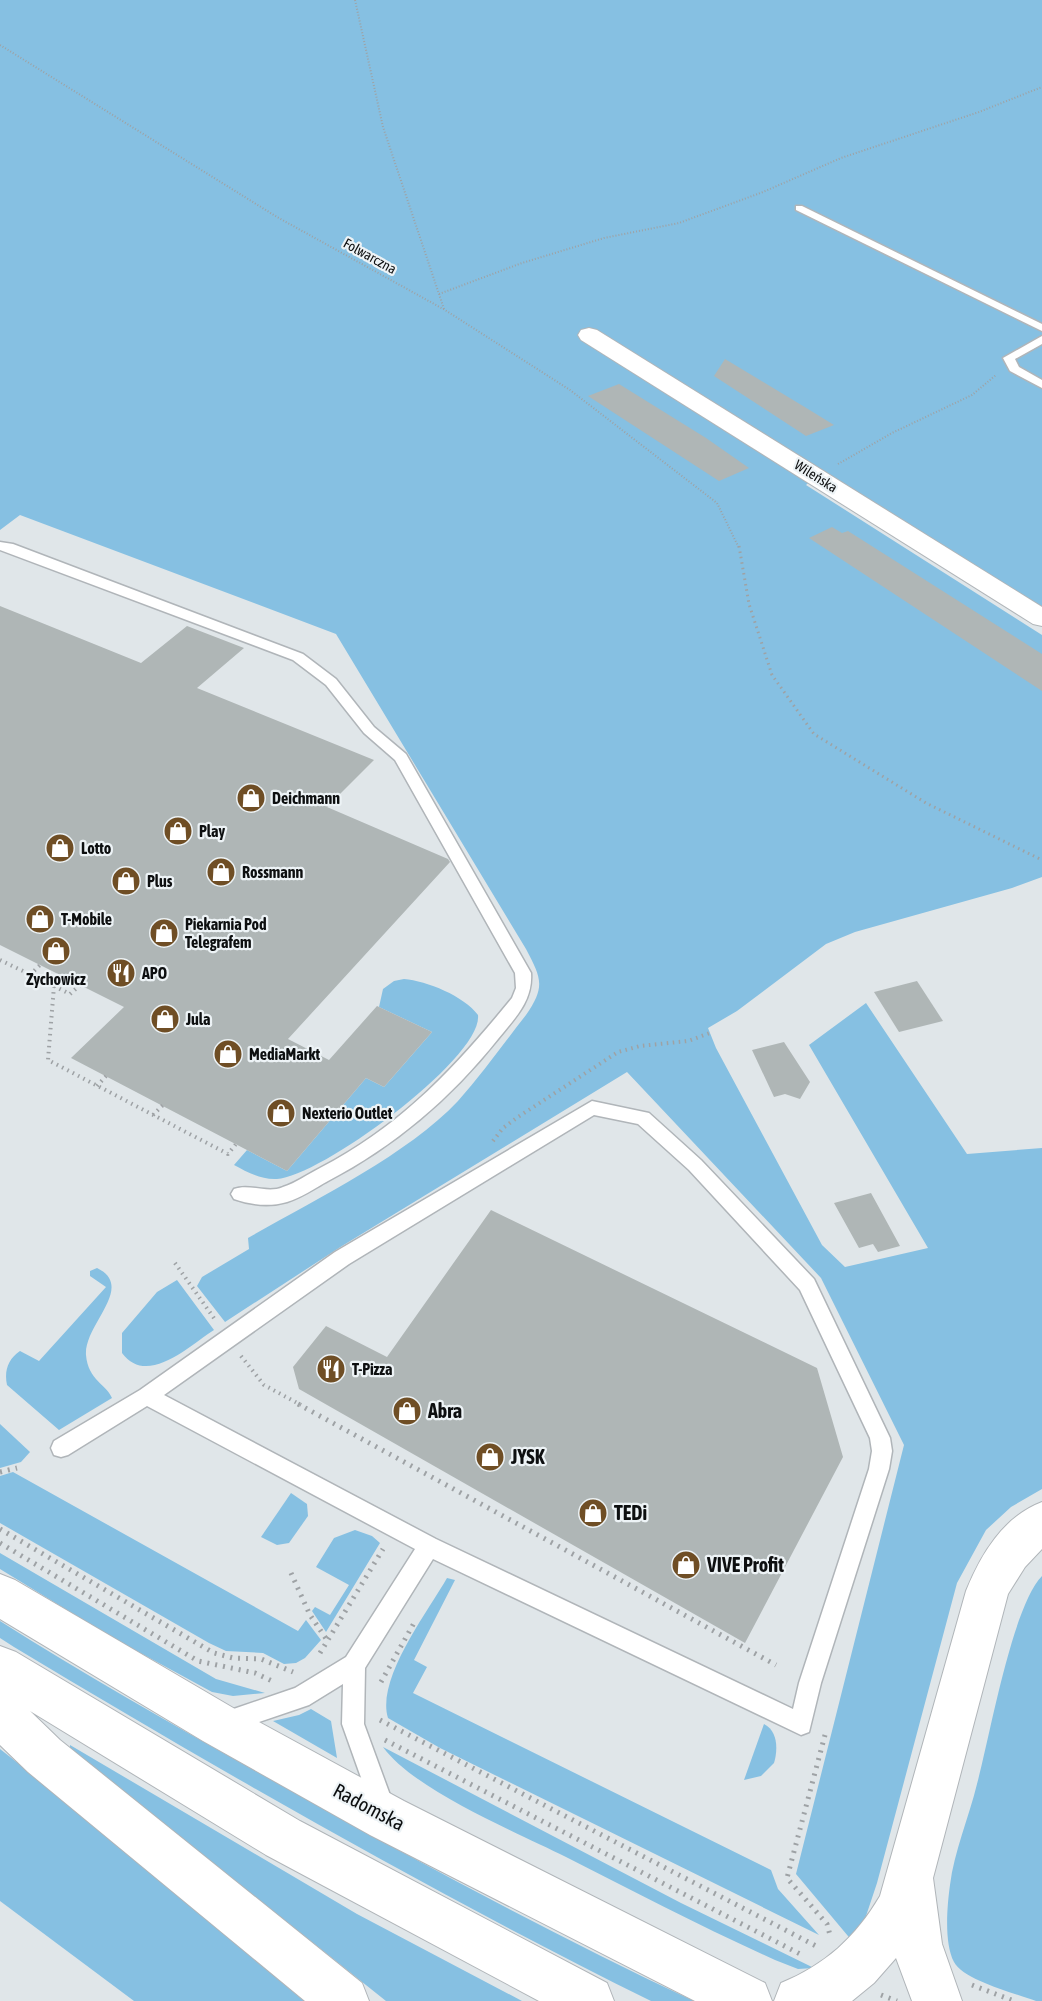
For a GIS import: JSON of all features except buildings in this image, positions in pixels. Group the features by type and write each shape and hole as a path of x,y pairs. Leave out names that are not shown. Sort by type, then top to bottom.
{"main road":[{"name":"Wileńska","path":"589,335 1042,618"},
{"path":"806,1981 843,1977 857,1966 879,1941 898,1911 912,1871 987,1591 1005,1558 1019,1540 1042,1522"},
{"name":"Radomska","path":"0,1595 219,1725 387,1818 747,2001"},
{"path":"0,1668 284,1838 589,2001"},
{"path":"0,1714 44,1756 344,2001"},
{"path":"912,1871 913,1919 918,1956 950,1991"}],"lane":[{"path":"799,208 1042,328"},
{"path":"1042,339 1009,358 1012,366 1042,385"},
{"path":"0,546 9,547 298,657 317,667 334,682 367,728 401,758 462,861 523,973 524,988 519,1001 470,1062 425,1107 358,1157 285,1196 263,1198 240,1194"},
{"path":"61,1448 147,1396 342,1258 592,1108 643,1118 695,1165 807,1285 880,1438 882,1451 879,1469 810,1683 801,1724 429,1546 147,1396"},
{"path":"219,1725 301,1697 354,1665 429,1546"},
{"path":"354,1665 353,1724 387,1818"}],"path":[{"path":"355,0 383,127 445,310"},
{"name":"Folwarczna","path":"0,45 277,216 445,310 570,390 717,502 738,541 749,604 772,675 814,734 926,802 1042,860"},
{"path":"439,294 522,262 604,238 679,223 763,192 841,158 1042,87"},
{"path":"818,477 892,433 972,395 1012,366"},
{"path":"0,960 70,994 80,985"},
{"path":"30,975 40,965"},
{"path":"54,986 48,1060 228,1154 236,1144"},
{"path":"468,1182 502,1128 608,1058 640,1046 688,1041 710,1033"},
{"path":"97,1086 106,1076"},
{"path":"153,1115 163,1105"},
{"path":"175,1263 211,1315"},
{"path":"237,1351 264,1386 776,1665"},
{"path":"0,1472 17,1468"},
{"path":"315,1659 329,1643 396,1528"},
{"path":"0,1529 214,1653 233,1658 261,1659 297,1673"},
{"path":"0,1543 198,1661 218,1669 259,1673 275,1682"},
{"path":"291,1574 310,1615 329,1643"},
{"path":"379,1685 417,1616"},
{"path":"375,1713 380,1721 829,1953"},
{"path":"826,1731 787,1878 827,1924"},
{"path":"380,1737 806,1981"},
{"path":"950,1991 1014,2001"}],"shaded area":[{"path":"0,0 1042,0 1042,608 821,471 806,485 1042,635 1042,877 1012,888 855,932 826,944 737,1011 708,1028 716,1048 822,1245 845,1267 928,1248 809,1045 866,1003 967,1154 1042,1148 1042,1489 1011,1507 986,1530 957,1583 877,1883 864,1922 853,1942 796,1874 904,1445 821,1278 627,1072 342,1246 225,1322 197,1286 202,1277 249,1249 248,1238 358,1176 413,1140 437,1121 467,1091 526,1015 537,997 538,975 526,949 336,634 20,515 0,530"},
{"path":"404,979 444,991 464,1002 478,1015 473,1034 455,1058 396,1112 327,1159 298,1173 277,1179 254,1175 234,1165 247,1150 287,1171 366,1078 384,1087 432,1032 379,1007 383,989 394,981"},
{"path":"97,1268 108,1276 111,1285 110,1296 87,1343 86,1355 90,1370 112,1398 59,1430 7,1385 7,1370 12,1358 20,1351 39,1361 106,1287 90,1276 90,1271"},
{"path":"177,1280 214,1330 180,1353 156,1365 143,1366 132,1362 122,1353 122,1333 157,1292"},
{"path":"0,1424 30,1452 21,1462 0,1468"},
{"path":"13,1472 298,1631 306,1620 321,1640 305,1658 296,1663 284,1664 263,1653 226,1651 209,1643 0,1523 0,1476"},
{"path":"291,1493 307,1504 308,1516 289,1543 277,1545 261,1537"},
{"path":"355,1530 372,1536 380,1543 326,1632 312,1611 315,1607 330,1615 349,1585 316,1567 334,1538"},
{"path":"0,1553 216,1679 265,1693 233,1696 212,1692 111,1637 0,1569"},
{"path":"1042,1576 1042,2001 1036,2001 979,1980 959,1969 951,1954 947,1925 952,1873 977,1784 1003,1674 1021,1615 1031,1592"},
{"path":"447,1578 455,1580 414,1660 427,1667 413,1693 771,1870 778,1889 819,1935 440,1748 388,1718 386,1702 396,1666 416,1627"},
{"path":"0,1621 146,1709 393,1847 543,1926 694,2001 651,2001 408,1874 249,1785 14,1647 0,1638"},
{"path":"311,1709 331,1721 337,1758 273,1721 299,1715"},
{"path":"764,1724 772,1731 776,1741 774,1763 761,1776 744,1780"},
{"path":"70,1745 357,1914 522,2001 386,2001 70,1749"},
{"path":"383,1747 681,1903 814,1968 798,1969 748,1948 494,1823 418,1779"},
{"path":"0,1749 304,2001 134,2001 0,1901"}],"place":[{"name":"Deichmann","path":"251,798"},
{"name":"Play","path":"178,831"},
{"name":"Lotto","path":"60,848"},
{"name":"Rossmann","path":"221,872"},
{"name":"Plus","path":"126,881"},
{"name":"T-Mobile","path":"40,919"},
{"name":"Piekarnia Pod Telegrafem","path":"164,933"},
{"name":"Zychowicz","path":"56,951"},
{"name":"APO","path":"121,973"},
{"name":"Jula","path":"165,1019"},
{"name":"MediaMarkt","path":"228,1054"},
{"name":"Nexterio Outlet","path":"281,1113"},
{"name":"T-Pizza","path":"331,1369"},
{"name":"Abra","path":"407,1411"},
{"name":"JYSK","path":"490,1457"},
{"name":"TEDi","path":"593,1513"},
{"name":"VIVE Profit","path":"686,1565"}]}
